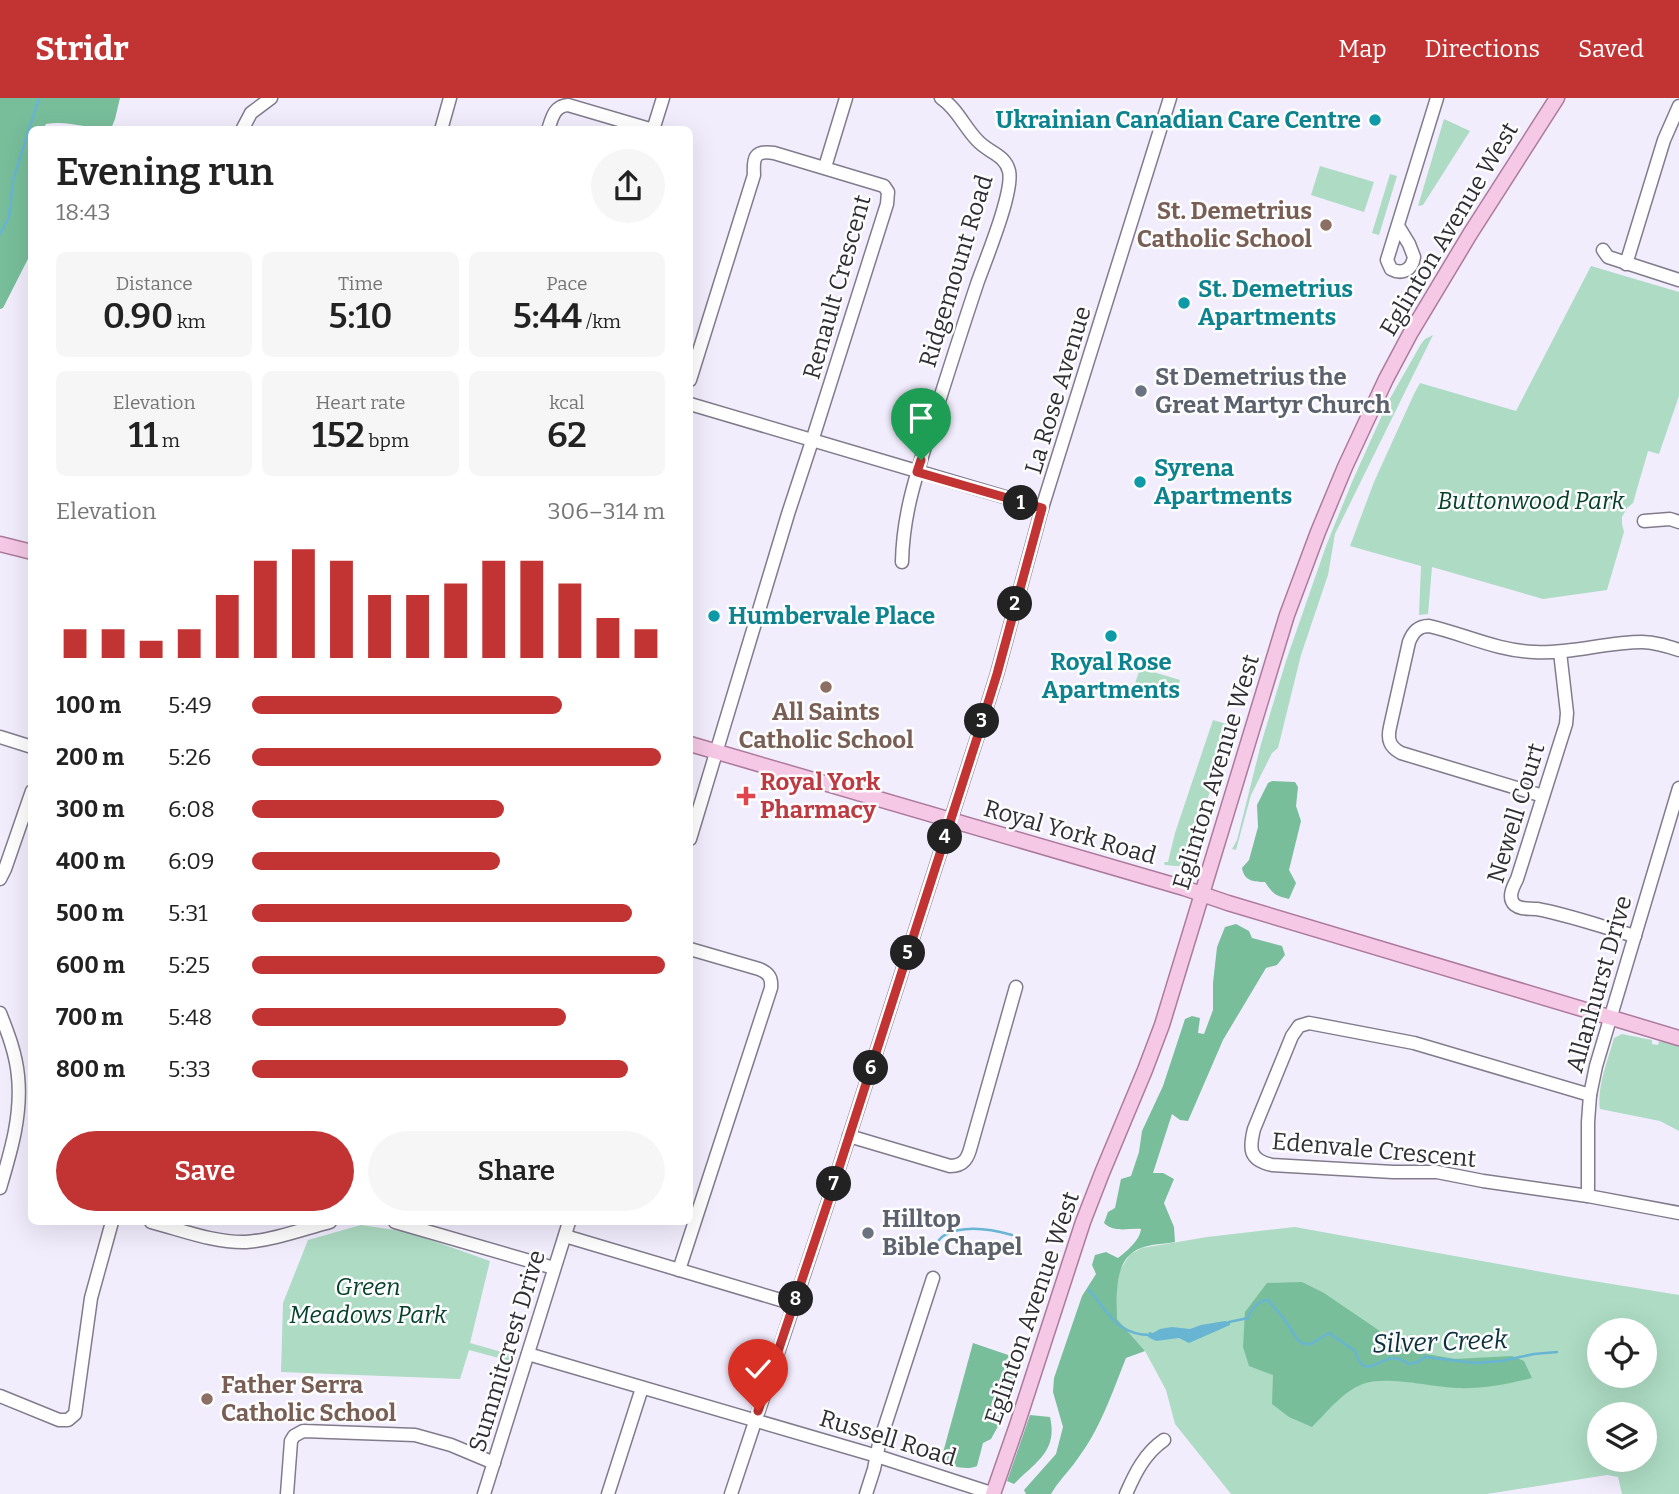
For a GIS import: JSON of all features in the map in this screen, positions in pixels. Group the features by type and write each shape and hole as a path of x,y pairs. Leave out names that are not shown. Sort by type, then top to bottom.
{"main road":[{"name":"Eglinton Avenue West","path":"993,1494 1083,1222 1162,1026 1287,615 1318,532 1345,467 1410,334 1557,98"},
{"path":"0,544 28,551"},
{"name":"Royal York Road","path":"693,745 1679,1038"}],"street":[{"path":"244,126 251,113 271,98"},
{"path":"441,126 450,98"},
{"path":"654,126 663,98"},
{"path":"825,167 846,98"},
{"name":"Ridgemount Road","path":"902,562 905,516 917,472 1010,183 1009,170 1003,159 979,142 955,110 941,98"},
{"name":"La Rose Avenue","path":"731,1494 997,674 1042,508 1170,98"},
{"path":"1398,226 1413,252 1414,260 1411,267 1397,272 1391,269 1387,260 1437,98"},
{"path":"549,126 555,111 562,105 639,126"},
{"path":"1626,264 1664,140 1679,106"},
{"name":"Renault Crescent","path":"693,370 754,175 753,162 756,155 763,152 774,153 884,186 888,192 887,204 773,563 717,752"},
{"path":"1603,250 1608,257 1679,280"},
{"path":"693,405 1042,508"},
{"path":"1644,521 1670,519 1679,522"},
{"path":"1543,796 1401,753 1390,745 1388,734 1412,635 1425,626 1519,651 1560,652 1642,642 1679,650"},
{"name":"Newell Court","path":"1560,652 1566,724 1511,893 1514,904 1522,908 1572,918 1635,936"},
{"path":"0,737 28,746"},
{"path":"693,825 717,752"},
{"name":"Allanhurst Drive","path":"1588,1196 1588,1122 1596,1066 1679,788"},
{"path":"0,879 28,803"},
{"path":"679,1270 772,981 765,972 693,950"},
{"path":"849,1136 950,1166 956,1166 966,1160 1016,987"},
{"path":"0,1013 5,1038 24,1075 16,1132 0,1188"},
{"name":"Edenvale Crescent","path":"1590,1095 1414,1043 1309,1023 1299,1026 1292,1036 1254,1129 1251,1144 1253,1156 1272,1165 1437,1172 1679,1213"},
{"path":"0,1396 59,1420 68,1420 75,1414 91,1298 110,1225"},
{"path":"162,1225 225,1241 244,1242 318,1225"},
{"path":"405,1225 554,1268"},
{"name":"Summitcrest Drive","path":"484,1494 568,1225"},
{"path":"565,1236 794,1304"},
{"path":"866,1494 933,1278"},
{"name":"Russell Road","path":"528,1354 877,1456 993,1494"},
{"path":"608,1494 642,1388"},
{"path":"287,1494 291,1441 293,1436 303,1431 415,1435 452,1444 494,1463"},
{"path":"1126,1494 1140,1465 1164,1440"}],"green space":[{"path":"0,98 120,98 112,126 54,123 28,126 28,259 3,308 0,309"},
{"path":"1444,119 1470,131 1423,205 1418,206"},
{"path":"1320,166 1374,182 1364,212 1311,195"},
{"path":"1390,174 1397,176 1379,235 1372,233"},
{"name":"Buttonwood Park","path":"1591,266 1679,292 1679,396 1659,454 1648,451 1633,503 1622,517 1624,532 1607,590 1543,599 1432,567 1428,614 1419,615 1421,566 1350,546 1374,482 1414,394 1420,383 1516,411"},
{"path":"1433,335 1335,534 1328,575 1301,655 1278,748 1272,753 1251,795 1236,850 1232,849 1237,840 1261,744 1286,661 1326,546 1388,402 1421,344"},
{"path":"1140,668 1180,680 1174,699 1134,687"},
{"path":"1213,720 1230,725 1197,831 1195,850 1188,867 1165,865 1165,862 1168,862"},
{"path":"1295,782 1298,787 1296,806 1301,821 1289,870 1296,883 1289,899 1275,894 1265,882 1247,878 1242,868 1249,860 1258,827 1257,805 1268,783"},
{"path":"1236,924 1249,931 1252,938 1282,946 1285,955 1277,965 1266,968 1223,1040 1188,1121 1180,1120 1172,1114 1153,1173 1163,1173 1174,1179 1164,1203 1174,1227 1175,1242 1145,1247 1132,1253 1121,1269 1117,1289 1117,1319 1145,1351 1126,1358 1092,1437 1051,1494 1026,1494 1024,1490 1056,1454 1063,1427 1053,1392 1054,1378 1082,1296 1096,1274 1092,1265 1095,1255 1106,1252 1118,1258 1140,1233 1141,1229 1117,1229 1108,1226 1104,1223 1108,1212 1115,1208 1121,1179 1131,1176 1142,1131 1163,1086 1185,1019 1192,1016 1200,1018 1198,1033 1204,1034 1213,1010 1217,947 1225,927"},
{"path":"1622,1034 1652,1040 1652,1044 1658,1045 1659,1041 1664,1040 1679,1043 1679,1131 1660,1121 1600,1109 1600,1091 1606,1064 1614,1038"},
{"name":"Green Meadows Park","path":"361,1225 408,1232 490,1261 470,1343 516,1356 514,1362 469,1350 460,1379 281,1372 283,1303 308,1240"},
{"path":"1295,1227 1679,1295 1679,1494 1622,1494 1618,1477 1607,1475 1487,1494 1231,1494 1175,1424 1166,1390 1145,1351 1117,1319 1117,1275 1130,1254 1142,1248"},
{"path":"1302,1282 1324,1293 1415,1352 1455,1359 1512,1356 1524,1361 1532,1378 1494,1386 1466,1388 1398,1381 1366,1383 1344,1396 1312,1427 1289,1417 1272,1404 1273,1375 1249,1366 1243,1347 1245,1312 1267,1283"},
{"path":"973,1343 1017,1358 1018,1369 1013,1389 1002,1408 1002,1419 991,1439 983,1443 977,1466 963,1468 941,1460"},
{"path":"1030,1415 1050,1417 1051,1439 1043,1455 1014,1484 1007,1481"}],"water":[{"path":"1230,1322 1230,1325 1189,1343 1179,1338 1156,1341 1148,1337 1149,1332 1160,1329 1190,1329"}],"waterway":[{"path":"30,126 39,98"},
{"path":"0,234 9,217 13,180 28,133"},
{"name":"Silver Creek","path":"933,1248 943,1236 961,1230 987,1229 1012,1235"},
{"name":"Silver Creek","path":"1089,1290 1122,1327 1139,1334 1151,1335"},
{"name":"Silver Creek","path":"1229,1322 1248,1318 1256,1306 1268,1300 1298,1340 1311,1344 1329,1333 1355,1351 1362,1365 1367,1367 1393,1358 1409,1364 1425,1357 1475,1363 1557,1352"}],"place":[{"name":"Ukrainian Canadian Care Centre","path":"1375,120"},
{"name":"St. Demetrius Catholic School","path":"1326,225"},
{"name":"St. Demetrius Apartments","path":"1184,303"},
{"name":"St Demetrius the Great Martyr Church","path":"1141,391"},
{"name":"Syrena Apartments","path":"1140,482"},
{"name":"Humbervale Place","path":"714,616"},
{"name":"Royal Rose Apartments","path":"1111,636"},
{"name":"All Saints Catholic School","path":"826,687"},
{"name":"Royal York Pharmacy","path":"746,796"},
{"name":"Hilltop Bible Chapel","path":"868,1233"},
{"name":"Father Serra Catholic School","path":"207,1399"}],"route":[{"path":"758,1411 978,735 1042,508 917,472 921,460"}]}
